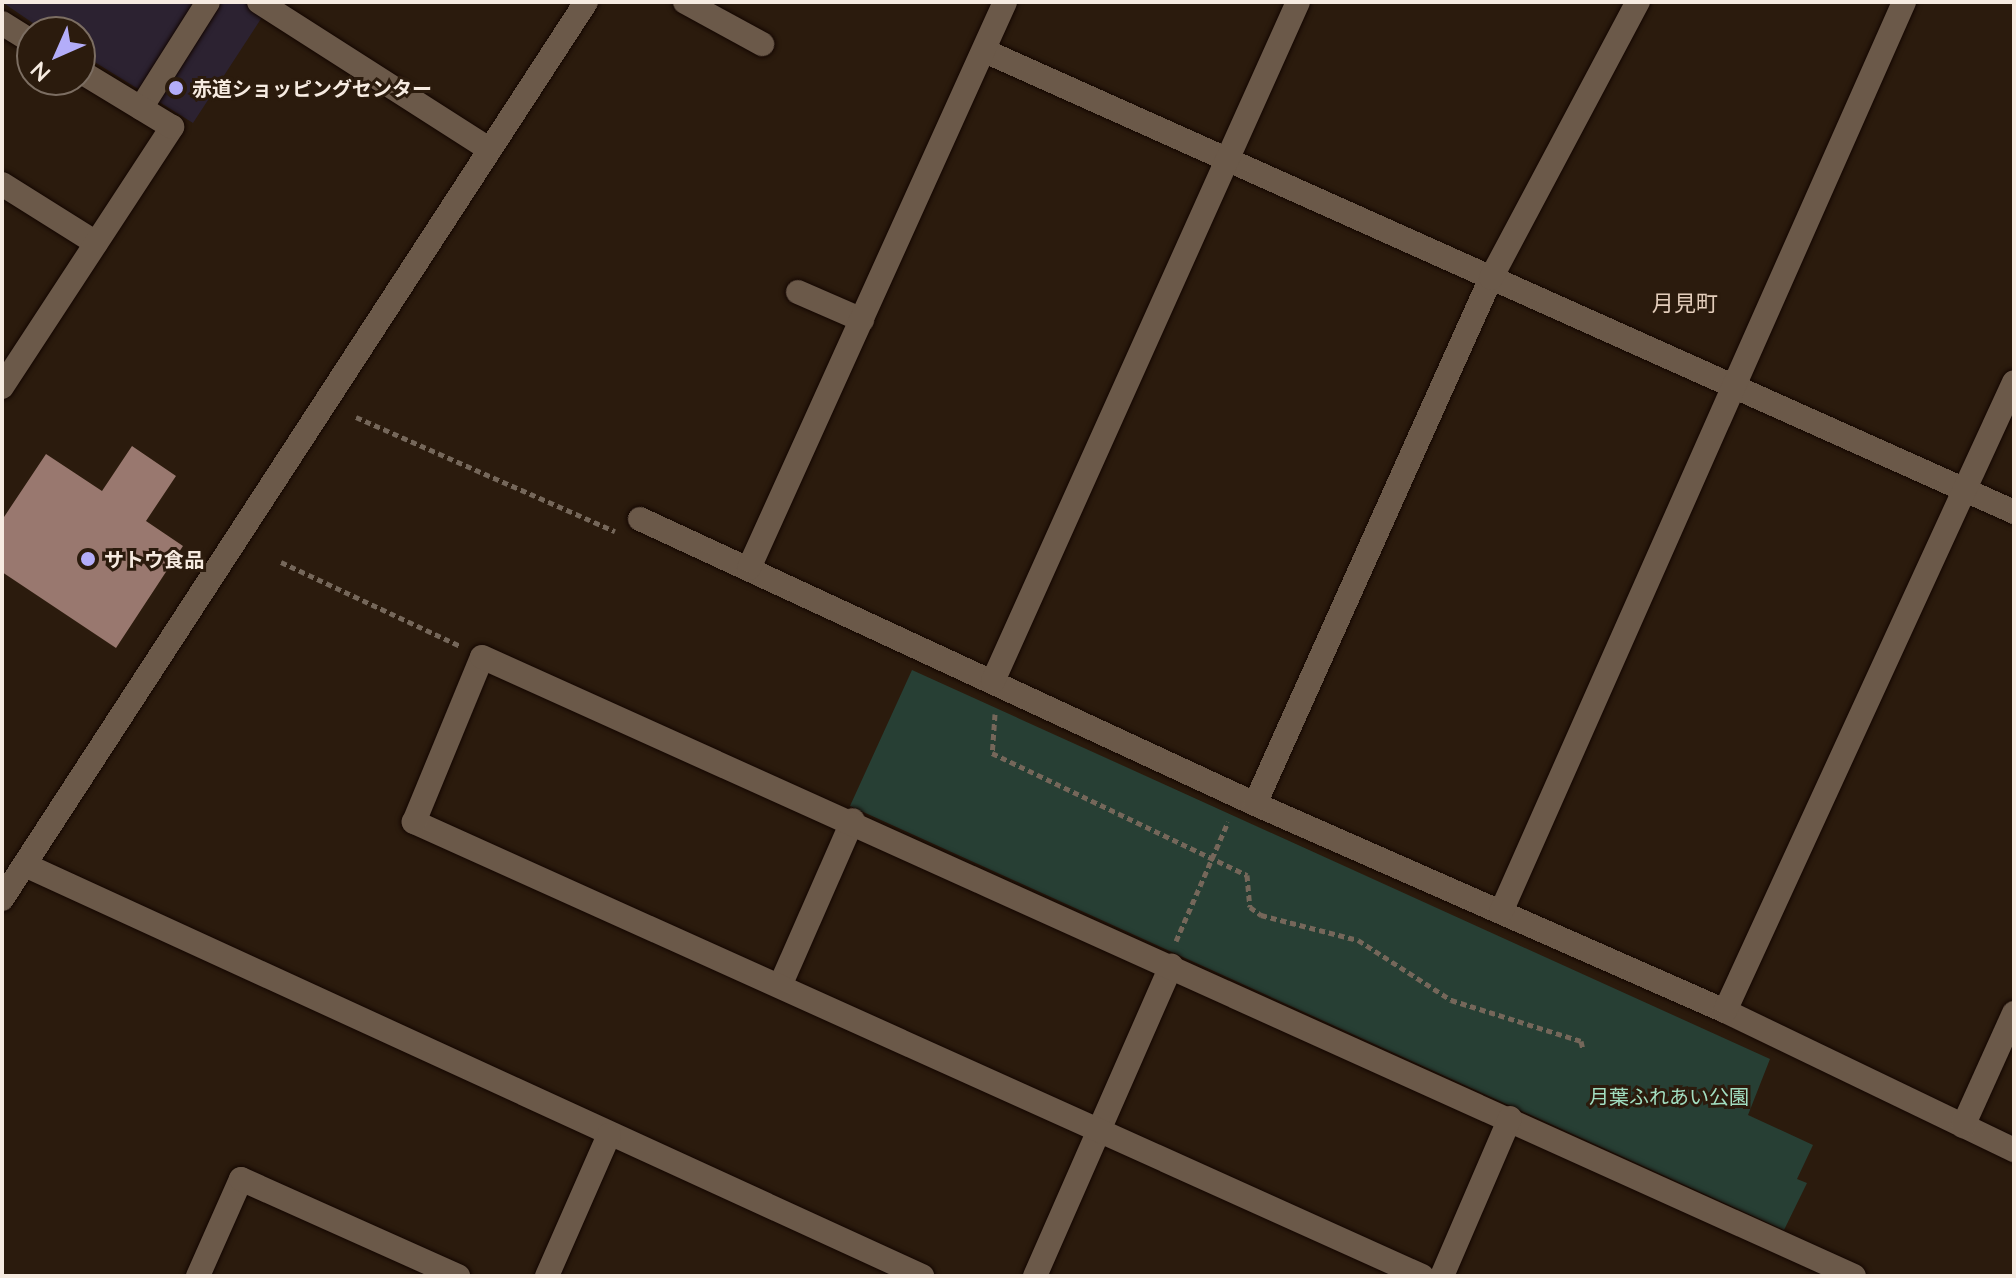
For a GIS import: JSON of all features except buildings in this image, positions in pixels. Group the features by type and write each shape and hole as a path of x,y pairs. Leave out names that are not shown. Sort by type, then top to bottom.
{"street":[{"path":"141,108 208,2"},
{"path":"259,2 490,150"},
{"path":"2,899 586,2"},
{"path":"685,2 762,44"},
{"path":"749,568 1005,2"},
{"path":"1000,684 1298,2"},
{"path":"1247,800 1491,278 1638,2"},
{"path":"1501,912 1904,2"},
{"path":"985,51 2014,512"},
{"path":"2,387 172,127 96,81"},
{"path":"2,184 96,243"},
{"path":"798,292 862,320"},
{"path":"1725,1011 2014,382"},
{"path":"640,519 1247,800 1725,1011 2014,1150"},
{"path":"1422,1276 1098,1133 414,822 482,657 853,820 1854,1276"},
{"path":"780,986 853,820"},
{"path":"25,865 922,1276"},
{"path":"1035,1276 1168,965"},
{"path":"1963,1126 2014,1013"},
{"path":"1442,1276 1510,1118"},
{"path":"547,1276 609,1135"},
{"path":"198,1276 241,1179 458,1276"}],"path":[{"path":"356,417 634,539 640,519"},
{"path":"281,562 482,657"},
{"path":"1000,684 988,727 992,753 1247,875 1250,907 1261,915 1358,940 1451,1000 1581,1041 1583,1050"},
{"path":"1168,965 1213,858 1247,800"}],"shaded area":[{"name":"赤道ショッピングセンター","path":"2,2 272,2 193,123 96,63 96,16 23,16"}],"green space":[{"name":"月葉ふれあい公園","path":"912,670 1770,1059 1748,1115 1813,1145 1797,1179 1807,1183 1784,1230 850,806"}],"place":[{"name":"赤道ショッピングセンター","path":"176,88"},
{"name":"サトウ食品","path":"88,559"}],"district":[{"name":"月見町","path":"1685,303"}]}
